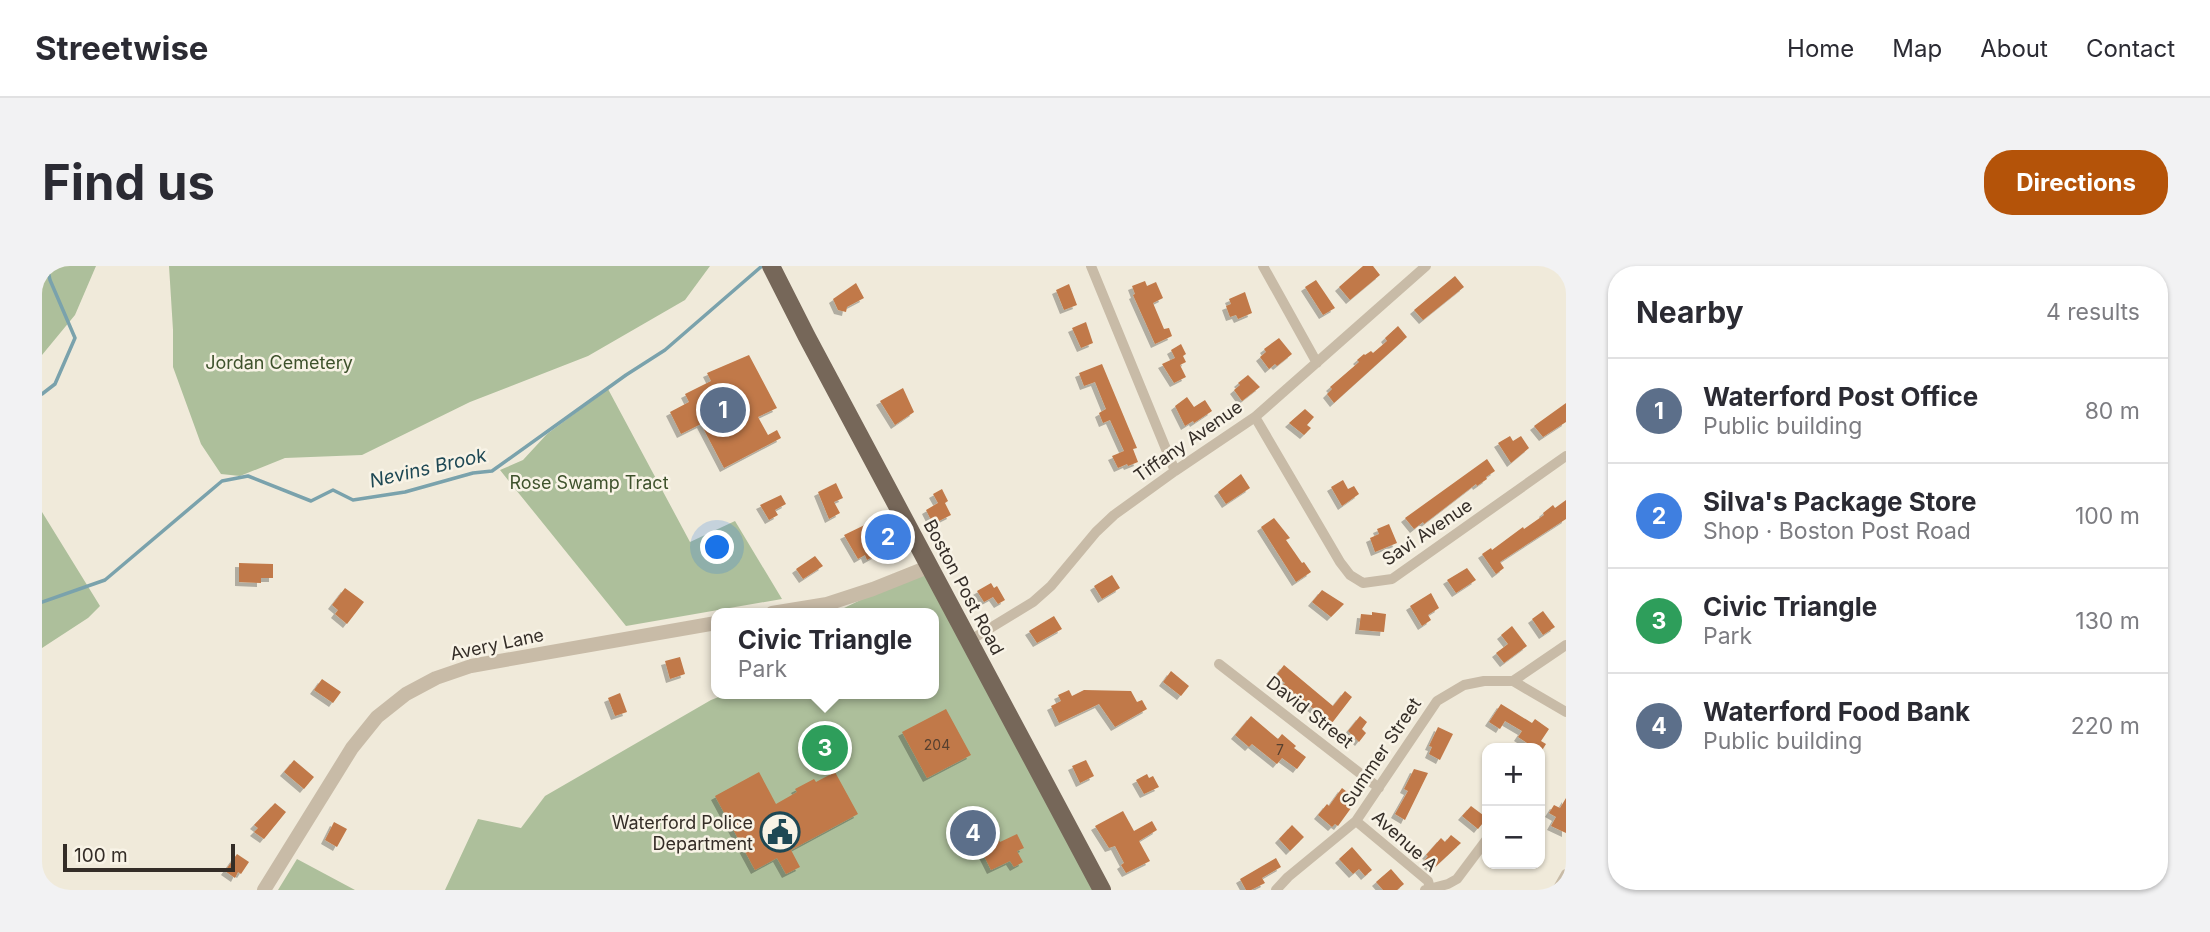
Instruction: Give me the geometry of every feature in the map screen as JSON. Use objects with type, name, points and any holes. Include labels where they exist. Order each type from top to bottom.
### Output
[{"type":"main road","name":"Boston Post Road","points":[[774,271],[1102,890]]},
{"type":"street","points":[[1091,266],[1175,471]]},
{"type":"street","points":[[1263,266],[1317,363]]},
{"type":"street","name":"Tiffany Avenue","points":[[969,641],[1033,602],[1051,586],[1096,532],[1114,515],[1255,417],[1426,266]]},
{"type":"street","name":"Savi Avenue","points":[[1255,417],[1340,562],[1350,575],[1363,583],[1392,579],[1566,456]]},
{"type":"street","points":[[803,608],[827,604],[929,567]]},
{"type":"street","name":"Avery Lane","points":[[264,890],[352,748],[377,717],[405,694],[436,678],[471,666],[711,624]]},
{"type":"street","points":[[1566,645],[1513,681],[1566,712]]},
{"type":"street","name":"David Street","points":[[1219,664],[1379,788]]},
{"type":"street","name":"Summer Street","points":[[1276,890],[1356,821],[1437,701],[1464,685],[1483,681],[1513,681]]},
{"type":"street","name":"Avenue A","points":[[1356,821],[1429,881],[1427,889]]},
{"type":"street","points":[[1427,889],[1457,879],[1482,846]]},
{"type":"street","points":[[1557,890],[1566,874]]},
{"type":"green space","points":[[42,266],[96,266],[75,315],[42,355]]},
{"type":"green space","name":"Jordan Cemetery","points":[[169,266],[710,266],[685,300],[588,356],[470,402],[362,455],[285,458],[240,476],[221,474],[201,444],[173,367]]},
{"type":"green space","name":"Rose Swamp Tract","points":[[608,389],[690,542],[735,521],[782,599],[730,608],[711,608],[711,611],[626,626],[500,470],[523,460],[547,434]]},
{"type":"green space","points":[[42,512],[100,606],[88,618],[42,648]]},
{"type":"green space","points":[[928,567],[1095,890],[445,890],[478,819],[521,828],[545,796],[714,699],[939,699],[939,608],[844,608]]},
{"type":"green space","points":[[297,859],[355,890],[278,890]]},
{"type":"building","points":[[1363,266],[1373,266],[1380,275],[1350,300],[1339,287]]},
{"type":"building","points":[[1455,276],[1464,287],[1423,320],[1414,310]]},
{"type":"building","points":[[1316,280],[1335,308],[1323,315],[1305,287]]},
{"type":"building","points":[[1145,281],[1147,286],[1156,282],[1163,298],[1153,303],[1164,329],[1169,328],[1172,336],[1155,344],[1133,295],[1132,286]]},
{"type":"building","points":[[856,283],[864,298],[847,307],[846,312],[838,310],[833,299]]},
{"type":"building","points":[[1069,284],[1077,305],[1064,310],[1056,290]]},
{"type":"building","points":[[1245,292],[1252,313],[1238,319],[1236,315],[1230,317],[1226,306],[1231,304],[1229,299]]},
{"type":"building","points":[[1086,322],[1093,343],[1081,348],[1072,328]]},
{"type":"building","points":[[1398,326],[1407,337],[1334,403],[1327,394],[1332,389],[1330,387],[1359,362],[1357,360],[1364,354],[1371,351],[1373,353],[1387,341],[1385,338]]},
{"type":"building","points":[[1279,338],[1292,354],[1269,369],[1260,357],[1266,352],[1264,349]]},
{"type":"building","points":[[1181,344],[1186,354],[1183,356],[1186,362],[1180,365],[1186,377],[1174,383],[1162,364],[1175,358],[1171,350]]},
{"type":"building","points":[[749,355],[777,408],[758,417],[768,435],[777,430],[781,438],[724,468],[701,424],[681,434],[670,412],[689,402],[685,394],[711,381],[707,373]]},
{"type":"building","points":[[1102,364],[1137,448],[1133,449],[1138,462],[1128,466],[1127,464],[1118,468],[1112,456],[1124,451],[1110,420],[1103,423],[1099,413],[1106,409],[1095,382],[1084,386],[1079,373]]},
{"type":"building","points":[[1248,375],[1260,387],[1242,401],[1234,390]]},
{"type":"building","points":[[903,388],[914,412],[895,425],[880,401]]},
{"type":"building","points":[[1187,397],[1194,407],[1205,400],[1212,411],[1185,426],[1175,406]]},
{"type":"building","points":[[1566,403],[1566,422],[1543,437],[1534,426]]},
{"type":"building","points":[[1305,409],[1314,417],[1307,425],[1311,428],[1304,435],[1289,423]]},
{"type":"building","points":[[1510,436],[1513,441],[1521,436],[1529,448],[1511,463],[1498,443]]},
{"type":"building","points":[[1487,459],[1495,471],[1486,477],[1487,479],[1414,529],[1405,518]]},
{"type":"building","points":[[1241,474],[1250,488],[1226,504],[1218,492]]},
{"type":"building","points":[[1343,480],[1348,489],[1354,486],[1359,494],[1342,506],[1331,487]]},
{"type":"building","points":[[836,483],[843,498],[834,502],[840,513],[829,519],[818,492]]},
{"type":"building","points":[[942,489],[951,515],[933,524],[926,510],[938,503],[933,494]]},
{"type":"building","points":[[781,495],[786,504],[775,510],[778,515],[769,520],[760,505]]},
{"type":"building","points":[[1566,500],[1566,519],[1500,562],[1504,568],[1496,574],[1482,554],[1491,548],[1492,550],[1523,527],[1524,529],[1553,505],[1555,508]]},
{"type":"building","points":[[1274,518],[1290,538],[1286,540],[1311,572],[1296,582],[1261,527]]},
{"type":"building","points":[[875,520],[890,547],[867,560],[865,555],[858,559],[844,535]]},
{"type":"building","points":[[1389,524],[1397,543],[1375,552],[1370,538],[1379,534],[1377,529]]},
{"type":"building","points":[[815,556],[823,566],[803,579],[796,569]]},
{"type":"building","points":[[239,563],[273,564],[273,578],[261,578],[261,583],[239,582]]},
{"type":"building","points":[[1467,568],[1476,580],[1456,593],[1447,580]]},
{"type":"building","points":[[1112,575],[1120,588],[1102,599],[1094,586]]},
{"type":"building","points":[[991,583],[994,588],[997,586],[1005,600],[998,604],[993,597],[984,602],[977,591]]},
{"type":"building","points":[[345,588],[364,602],[347,624],[335,614],[338,610],[332,605]]},
{"type":"building","points":[[1322,590],[1344,604],[1331,617],[1312,602]]},
{"type":"building","points":[[1431,593],[1439,608],[1428,615],[1431,620],[1422,626],[1410,606]]},
{"type":"building","points":[[1543,611],[1555,627],[1543,635],[1532,619]]},
{"type":"building","points":[[1372,612],[1386,614],[1384,632],[1359,630],[1361,614],[1372,615]]},
{"type":"building","points":[[1054,616],[1062,629],[1037,643],[1029,631]]},
{"type":"building","points":[[1512,626],[1527,646],[1504,663],[1496,653],[1508,644],[1501,635]]},
{"type":"building","points":[[680,657],[685,674],[670,679],[665,661]]},
{"type":"building","points":[[1284,665],[1333,706],[1345,691],[1352,697],[1332,723],[1283,685],[1285,683],[1277,674]]},
{"type":"building","points":[[1171,671],[1189,686],[1181,696],[1163,682]]},
{"type":"building","points":[[322,679],[341,692],[333,703],[314,690]]},
{"type":"building","points":[[1069,690],[1072,696],[1084,690],[1131,691],[1137,702],[1142,700],[1147,709],[1115,727],[1099,704],[1059,723],[1051,706],[1061,701],[1058,695]]},
{"type":"building","points":[[620,693],[627,712],[615,716],[608,698]]},
{"type":"building","points":[[1501,704],[1532,723],[1535,719],[1549,729],[1541,741],[1544,743],[1527,743],[1518,737],[1522,731],[1505,721],[1500,729],[1489,722]]},
{"type":"building","points":[[946,709],[971,755],[927,778],[902,732]]},
{"type":"building","points":[[1251,716],[1278,739],[1282,734],[1306,757],[1297,769],[1282,758],[1277,764],[1252,744],[1249,747],[1235,735]]},
{"type":"building","points":[[1360,716],[1367,722],[1362,729],[1366,733],[1359,742],[1348,731]]},
{"type":"building","points":[[1438,727],[1453,734],[1440,760],[1429,754],[1432,747],[1429,746]]},
{"type":"building","points":[[294,760],[314,777],[304,789],[284,772]]},
{"type":"building","points":[[1086,760],[1094,776],[1080,783],[1072,766]]},
{"type":"building","points":[[1414,769],[1428,773],[1405,820],[1395,814],[1408,791],[1404,789]]},
{"type":"building","name":"Waterford Police Department","points":[[759,772],[776,804],[797,792],[795,789],[835,772],[858,814],[791,850],[800,867],[786,874],[777,858],[755,870],[715,796]]},
{"type":"building","points":[[1147,774],[1149,778],[1153,776],[1159,787],[1144,794],[1136,780]]},
{"type":"building","points":[[1342,788],[1355,798],[1352,802],[1354,804],[1338,826],[1335,824],[1332,827],[1318,815],[1327,804],[1329,806]]},
{"type":"building","points":[[1566,798],[1566,833],[1551,826],[1556,817],[1549,813],[1554,805],[1560,808]]},
{"type":"building","points":[[275,803],[286,812],[264,839],[254,832],[258,828],[254,825]]},
{"type":"building","points":[[1471,806],[1482,814],[1482,824],[1478,829],[1462,816]]},
{"type":"building","points":[[1123,811],[1134,831],[1152,821],[1157,830],[1139,841],[1150,861],[1126,873],[1115,846],[1109,848],[1095,826]]},
{"type":"building","points":[[983,813],[1000,842],[1017,834],[1024,848],[1017,851],[1023,862],[1014,867],[1010,861],[991,870],[962,821]]},
{"type":"building","points":[[334,822],[347,829],[337,847],[325,840]]},
{"type":"building","points":[[1292,825],[1304,837],[1290,851],[1279,839]]},
{"type":"building","points":[[1451,835],[1461,843],[1433,869],[1424,861],[1428,856],[1426,855],[1441,838],[1445,842]]},
{"type":"building","points":[[1352,847],[1372,870],[1365,876],[1359,869],[1353,874],[1339,859]]},
{"type":"building","points":[[237,854],[249,862],[235,878],[225,871]]},
{"type":"building","points":[[1276,858],[1281,867],[1262,878],[1265,883],[1246,890],[1240,879]]},
{"type":"building","points":[[1391,869],[1404,884],[1397,890],[1383,890],[1376,882]]},
{"type":"waterway","points":[[42,394],[55,384],[75,338],[50,280],[47,266]]},
{"type":"waterway","name":"Nevins Brook","points":[[42,602],[105,580],[222,481],[248,476],[311,501],[333,490],[353,500],[405,492],[473,473],[492,471],[665,350],[762,266]]},
{"type":"place","name":"Waterford Post Office","points":[[723,410]]},
{"type":"place","name":"Silva's Package Store","points":[[888,537]]},
{"type":"place","name":"Civic Triangle","points":[[825,748]]},
{"type":"place","name":"Waterford Police Department","points":[[780,832]]},
{"type":"place","name":"Waterford Food Bank","points":[[973,833]]}]
